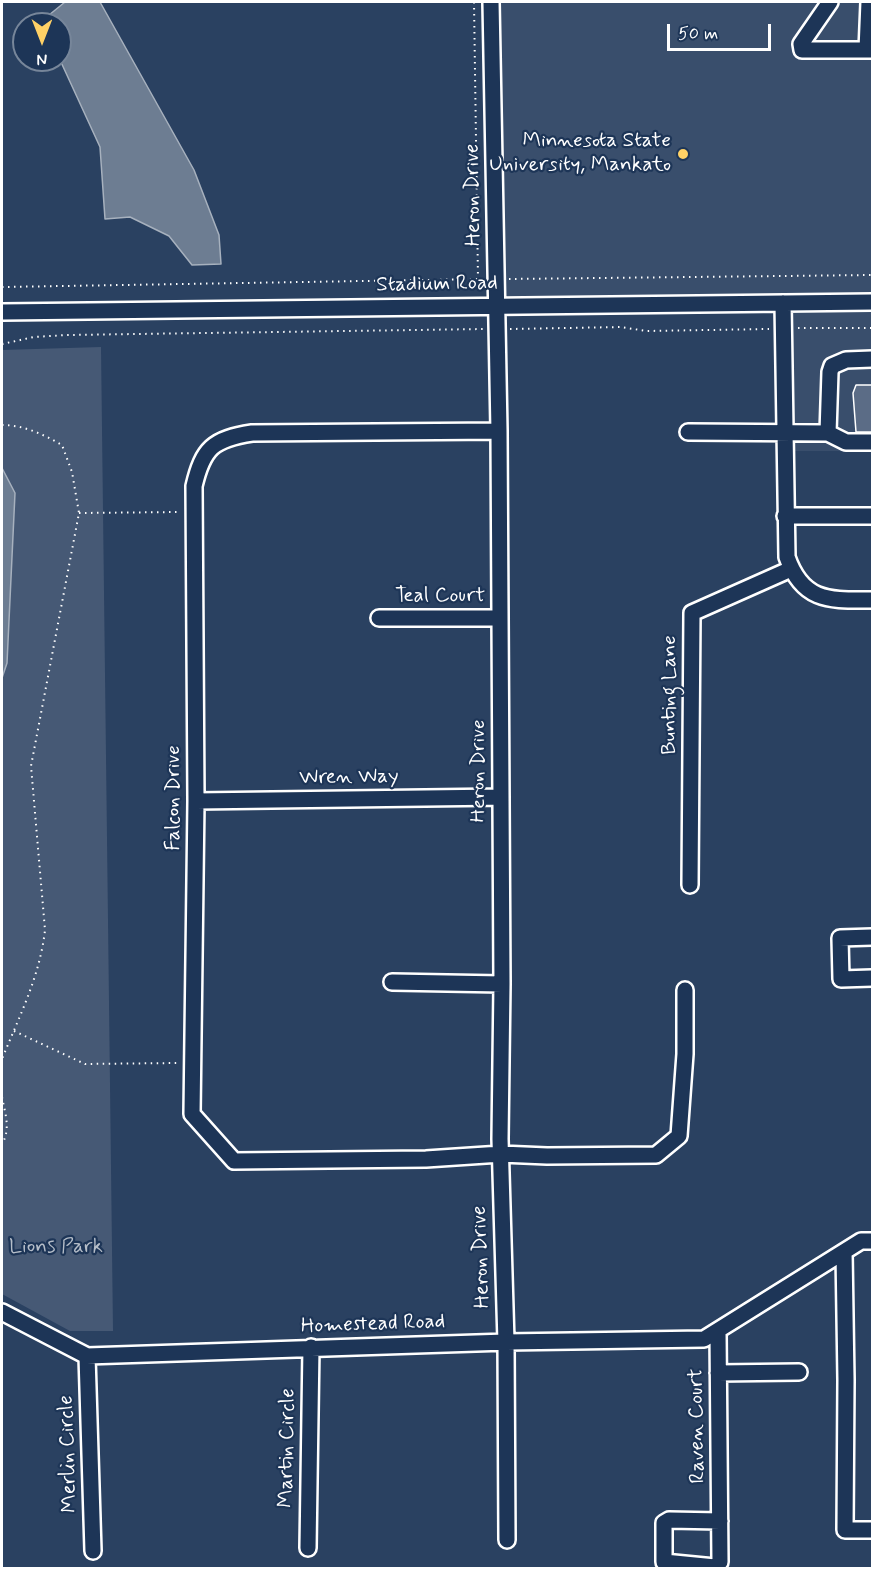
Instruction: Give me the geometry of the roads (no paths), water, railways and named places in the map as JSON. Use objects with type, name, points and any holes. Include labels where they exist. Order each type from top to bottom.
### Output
[{"type":"street","name":"Heron Drive","points":[[491,2],[499,431],[501,1154],[506,1342],[507,1540]]},
{"type":"street","points":[[830,2],[801,44],[802,51],[870,50],[869,2]]},
{"type":"street","name":"Stadium Road","points":[[2,312],[873,302]]},
{"type":"street","points":[[783,303],[785,545],[791,569],[798,581],[810,592],[823,598],[873,600]]},
{"type":"street","points":[[828,433],[832,366],[846,360],[873,360]]},
{"type":"street","name":"Falcon Drive","points":[[499,431],[252,433],[230,436],[209,448],[199,463],[194,486],[196,801],[192,1114],[234,1161],[426,1159],[501,1154],[656,1155],[679,1136],[685,1054],[685,990]]},
{"type":"street","points":[[688,432],[828,433],[846,442],[873,442]]},
{"type":"street","points":[[785,516],[873,516]]},
{"type":"street","name":"Bunting Lane","points":[[690,885],[692,613],[791,569]]},
{"type":"street","name":"Teal Court","points":[[379,618],[500,618]]},
{"type":"street","name":"Wren Way","points":[[196,801],[501,797]]},
{"type":"street","points":[[873,938],[840,938],[841,978],[873,978]]},
{"type":"street","points":[[392,981],[502,984]]},
{"type":"street","name":"Homestead Road","points":[[2,1312],[87,1356],[311,1347],[704,1339],[861,1241],[873,1241]]},
{"type":"street","points":[[844,1252],[845,1530],[873,1530]]},
{"type":"street","name":"Raven Court","points":[[718,1332],[718,1373],[720,1521],[720,1562],[716,1567],[664,1562],[664,1523],[669,1520],[720,1521]]},
{"type":"street","name":"Martin Circle","points":[[308,1548],[311,1347]]},
{"type":"street","name":"Merlin Circle","points":[[87,1356],[93,1551]]},
{"type":"street","points":[[718,1373],[800,1372]]},
{"type":"place","name":"Minnesota State University, Mankato","points":[[683,154]]},
{"type":"park label","name":"Lions Park","points":[[56,1248]]}]
